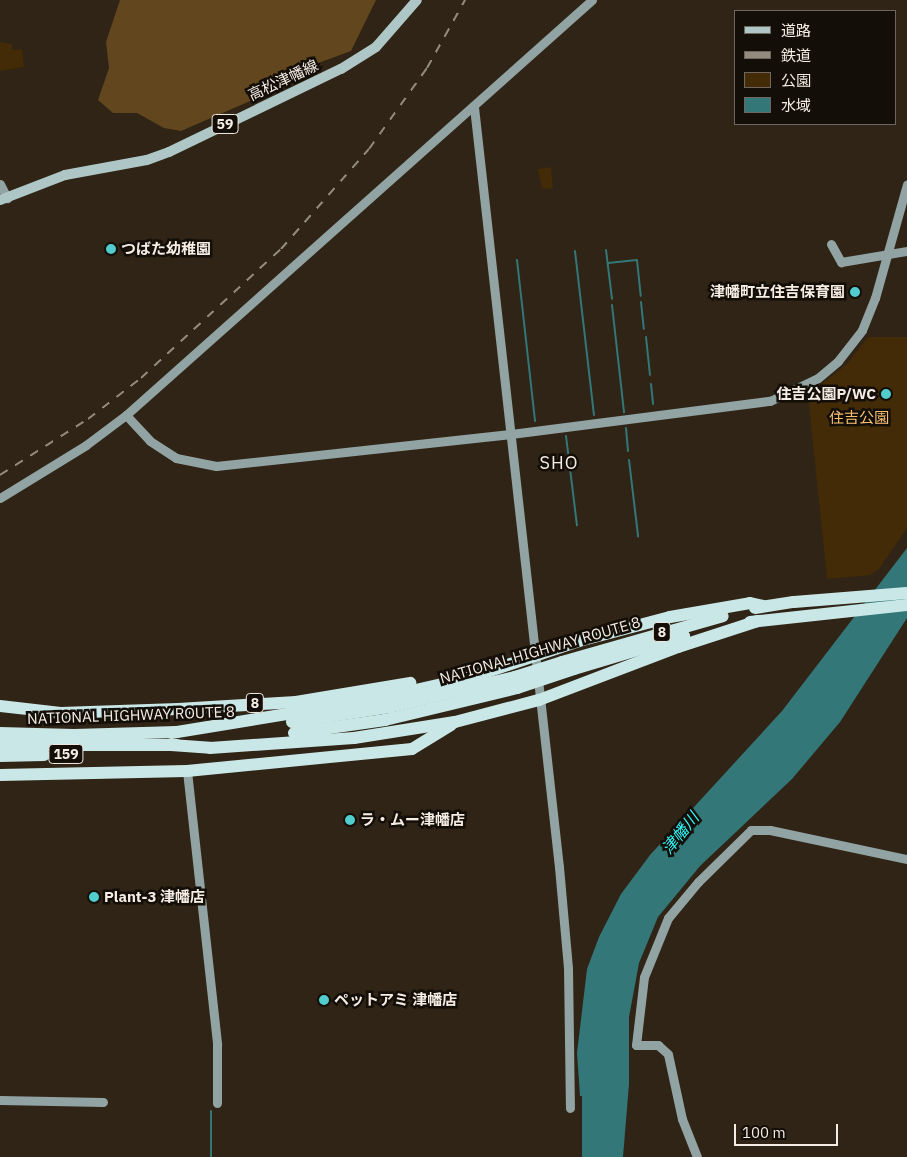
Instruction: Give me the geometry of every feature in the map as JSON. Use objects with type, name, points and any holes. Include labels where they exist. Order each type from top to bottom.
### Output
[{"type":"highway","name":"8","points":[[861,597],[870,591],[907,585]]},
{"type":"highway","name":"NATIONAL HIGHWAY ROUTE 8","points":[[516,682],[562,662],[763,606],[811,600],[907,593]]},
{"type":"highway","name":"8","points":[[171,739],[367,701],[469,678],[535,656],[670,617],[750,603],[763,606]]},
{"type":"highway","name":"NATIONAL HIGHWAY ROUTE 8","points":[[0,745],[131,747],[171,739],[321,719],[574,670],[696,633],[758,621],[907,605]]},
{"type":"highway","name":"8","points":[[854,611],[864,614],[907,613]]},
{"type":"highway","name":"8","points":[[171,739],[210,748],[354,738],[455,722],[539,700],[678,647],[758,621]]},
{"type":"highway","name":"8","points":[[0,706],[61,712],[106,713],[296,702],[506,665]]},
{"type":"highway","name":"8","points":[[0,775],[187,771],[412,749],[455,722]]},
{"type":"highway","name":"159","points":[[0,724],[130,734]]},
{"type":"highway","name":"NATIONAL HIGHWAY ROUTE 8","points":[[0,733],[130,734],[171,739]]},
{"type":"highway","name":"159","points":[[0,756],[120,752],[131,747]]},
{"type":"main road","name":"高松津幡線","points":[[3,199],[65,175],[146,160],[169,152],[341,69],[376,47],[417,0]]},
{"type":"street","points":[[0,498],[86,445],[126,415],[592,0]]},
{"type":"street","points":[[474,107],[568,968],[570,1108]]},
{"type":"street","points":[[0,184],[3,199]]},
{"type":"street","points":[[126,415],[150,441],[168,454],[185,462],[210,465],[511,434],[744,406],[796,391],[838,361],[862,330],[888,252],[907,184]]},
{"type":"street","points":[[831,244],[841,262],[888,252],[907,251]]},
{"type":"street","points":[[187,771],[217,1044],[217,1103]]},
{"type":"street","points":[[697,1157],[682,1119],[668,1054],[658,1045],[636,1045],[644,977],[668,918],[698,882],[751,830],[770,830],[907,859]]},
{"type":"street","points":[[0,1100],[103,1102]]},
{"type":"green space","points":[[0,42],[12,44],[12,50],[22,49],[24,67],[0,71]]},
{"type":"green space","points":[[551,167],[553,188],[542,189],[538,169]]},
{"type":"green space","name":"住吉公園","points":[[868,337],[907,337],[907,528],[879,569],[870,575],[827,579],[808,395],[847,364]]},
{"type":"shaded area","points":[[120,0],[376,0],[351,51],[291,73],[287,85],[181,131],[164,128],[137,113],[113,113],[98,100],[109,68],[106,42]]},
{"type":"water","name":"津幡川","points":[[907,548],[907,618],[840,722],[792,779],[700,866],[658,917],[639,963],[629,1017],[629,1084],[623,1157],[582,1157],[582,1096],[580,1096],[577,1053],[587,969],[599,937],[621,894],[650,855],[782,711]]},
{"type":"waterway","points":[[606,250],[612,299]]},
{"type":"waterway","points":[[575,251],[594,415]]},
{"type":"waterway","points":[[517,260],[535,421]]},
{"type":"waterway","points":[[608,263],[637,260],[641,296]]},
{"type":"waterway","points":[[641,302],[644,329]]},
{"type":"waterway","points":[[612,305],[624,412]]},
{"type":"waterway","points":[[646,337],[650,375]]},
{"type":"waterway","points":[[651,384],[653,404]]},
{"type":"waterway","points":[[626,428],[628,451]]},
{"type":"waterway","points":[[566,436],[577,525]]},
{"type":"waterway","points":[[629,460],[638,536]]},
{"type":"waterway","points":[[211,1111],[211,1157]]},
{"type":"railway","points":[[0,475],[88,419],[141,378],[281,249],[369,149],[427,68],[465,0]]},
{"type":"place","name":"つばた幼稚園","points":[[111,249]]},
{"type":"place","name":"津幡町立住吉保育園","points":[[855,292]]},
{"type":"place","name":"住吉公園P/WC","points":[[886,394]]},
{"type":"place","name":"ラ・ムー津幡店","points":[[350,820]]},
{"type":"place","name":"Plant-3 津幡店","points":[[94,897]]},
{"type":"place","name":"ペットアミ 津幡店","points":[[324,1000]]},
{"type":"district","name":"SHO","points":[[559,463]]}]
